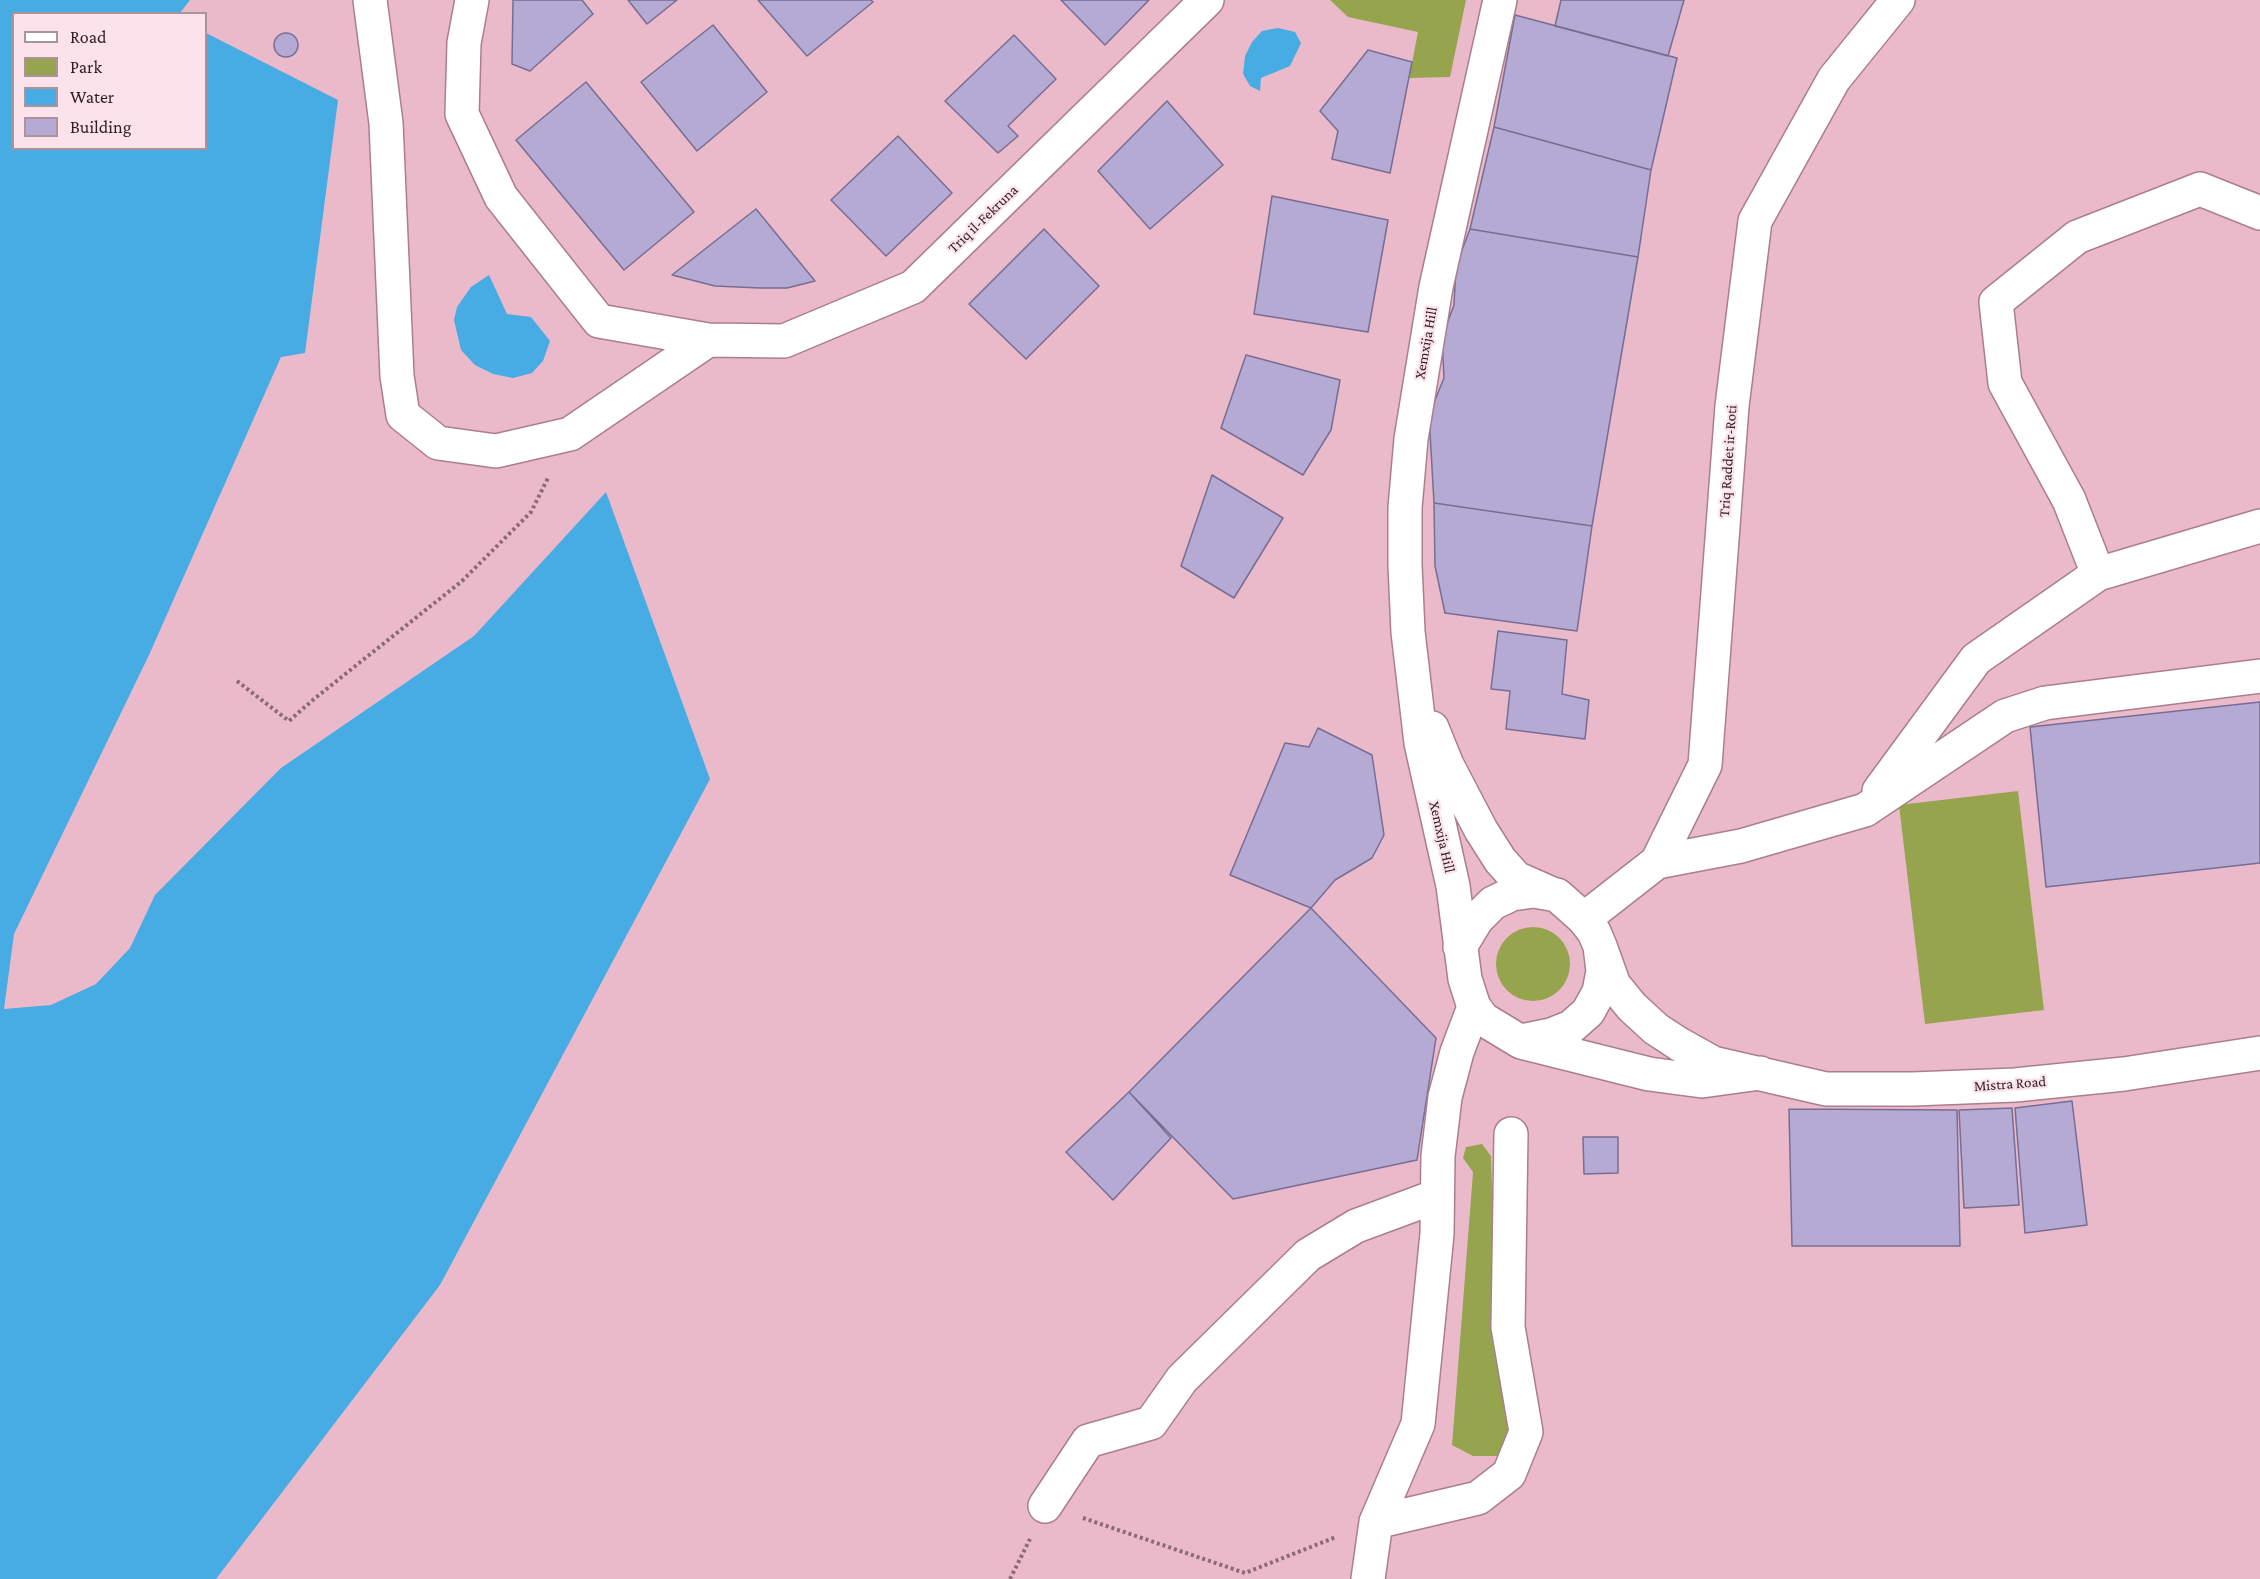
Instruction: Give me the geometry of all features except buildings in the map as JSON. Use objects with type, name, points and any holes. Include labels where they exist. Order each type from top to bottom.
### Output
[{"type":"street","points":[[370,0],[386,123],[397,376],[403,415],[438,443],[496,451],[570,434],[708,340]]},
{"type":"street","name":"Triq il-Fekruna","points":[[472,0],[464,43],[462,114],[501,196],[599,321],[708,340],[784,341],[913,287],[1208,0]]},
{"type":"street","name":"Xemxija Hill","points":[[1460,947],[1454,886],[1421,743],[1408,632],[1405,508],[1411,439],[1436,287],[1500,0]]},
{"type":"street","name":"Triq Raddet ir-Roti","points":[[1592,933],[1658,862],[1705,765],[1732,406],[1755,220],[1834,79],[1898,0]]},
{"type":"street","points":[[2098,574],[2069,500],[2005,383],[1996,302],[2077,237],[2200,189],[2260,213]]},
{"type":"street","points":[[1865,810],[1976,660],[2098,574],[2260,526]]},
{"type":"street","points":[[1658,862],[1741,846],[1865,810],[2005,716],[2045,703],[2260,676]]},
{"type":"street","name":"Xemxija Hill","points":[[1416,691],[1448,765],[1481,830],[1500,860],[1516,878],[1557,895]]},
{"type":"street","points":[[1534,891],[1557,895],[1592,933],[1603,970],[1599,992],[1588,1011],[1571,1027],[1551,1035],[1520,1041],[1484,1019],[1474,1007],[1465,980],[1460,947],[1477,919],[1493,903],[1512,894],[1534,891]]},
{"type":"street","name":"Mistra Road","points":[[1592,933],[1614,985],[1632,1007],[1656,1029],[1713,1063],[1826,1089],[1913,1089],[2015,1085],[2124,1074],[2260,1053]]},
{"type":"street","points":[[1368,1579],[1376,1522],[1418,1424],[1437,1234],[1438,1156],[1445,1097],[1456,1052],[1474,1007]]},
{"type":"street","name":"Mistra Road","points":[[1520,1041],[1638,1072],[1691,1080],[1702,1081],[1760,1073]]},
{"type":"street","points":[[1376,1522],[1478,1498],[1509,1474],[1526,1432],[1508,1327],[1511,1134]]},
{"type":"street","points":[[1046,1506],[1088,1441],[1151,1423],[1182,1379],[1308,1255],[1356,1226],[1437,1196]]},
{"type":"path","points":[[237,681],[289,721],[462,581],[531,512],[570,434]]},
{"type":"path","points":[[1104,1525],[1245,1573],[1376,1522]]},
{"type":"green space","points":[[1330,0],[1466,0],[1450,77],[1409,78],[1418,32],[1348,17]]},
{"type":"green space","points":[[2018,791],[2044,1010],[1925,1024],[1899,805]]},
{"type":"green space","points":[[1533,927],[1554,933],[1564,943],[1570,964],[1564,985],[1554,995],[1533,1001],[1512,995],[1502,985],[1496,964],[1502,943],[1512,933]]},
{"type":"green space","points":[[1482,1144],[1491,1156],[1496,1325],[1519,1426],[1504,1456],[1473,1456],[1452,1445],[1473,1172],[1463,1158],[1466,1147]]},
{"type":"water","points":[[0,0],[190,0],[181,12],[12,12],[12,150],[207,150],[207,34],[338,100],[305,353],[281,357],[149,655],[14,934],[4,1009],[51,1005],[96,984],[130,948],[155,895],[281,768],[474,636],[606,492],[710,779],[440,1285],[216,1579],[0,1579]]},
{"type":"water","points":[[1278,28],[1295,32],[1301,43],[1290,66],[1261,78],[1260,91],[1250,86],[1243,74],[1245,56],[1252,42],[1262,31]]},
{"type":"water","points":[[489,275],[507,314],[531,317],[550,341],[543,361],[532,373],[513,378],[493,374],[475,365],[461,350],[454,320],[457,307],[471,287]]}]
